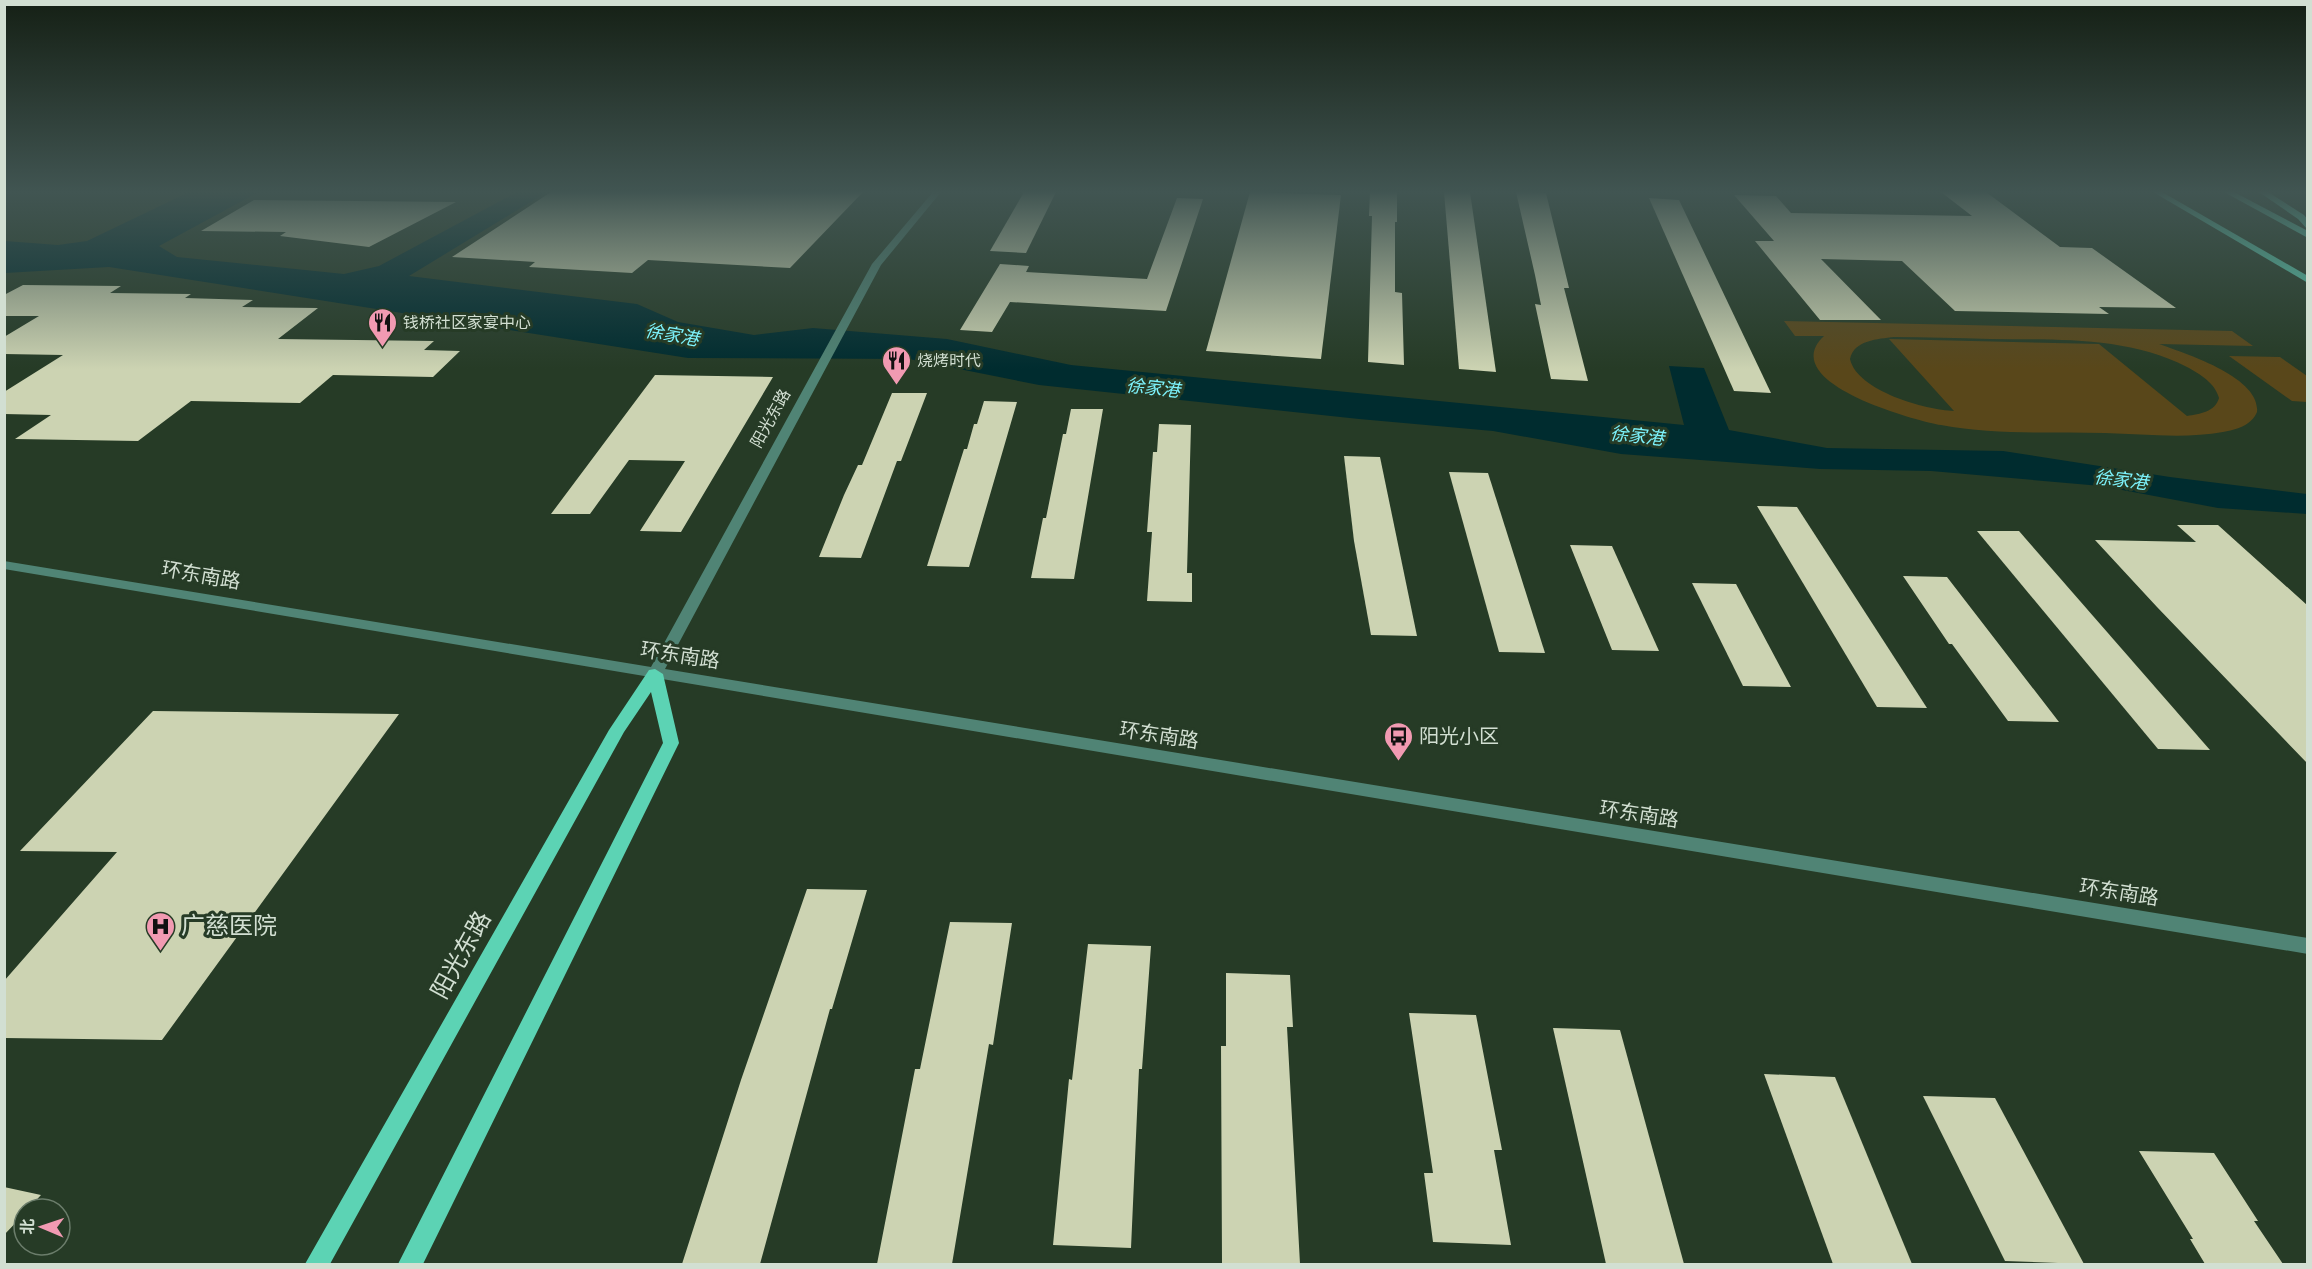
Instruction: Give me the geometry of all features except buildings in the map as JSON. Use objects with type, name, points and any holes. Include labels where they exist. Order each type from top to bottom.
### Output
[{"type":"main road","points":[[2258,251],[2307,280]]},
{"type":"main road","points":[[410,1264],[670,742],[655,674]]},
{"type":"main road","name":"阳光东路","points":[[317,1264],[617,730],[655,674]]},
{"type":"street","name":"阳光东路","points":[[655,674],[851,311],[877,264],[888,251]]},
{"type":"street","name":"环东南路","points":[[4,565],[2307,946]]},
{"type":"shaded area","points":[[1784,321],[2232,331],[2253,346],[2159,344],[2202,360],[2234,377],[2247,388],[2255,399],[2257,412],[2247,424],[2238,428],[2194,435],[2002,432],[1941,425],[1879,407],[1832,383],[1818,369],[1814,353],[1824,336],[1795,336]],"holes":[[[1894,337],[2065,340],[2115,345],[2164,357],[2187,367],[2211,383],[2219,398],[2211,409],[2187,416],[2099,344],[1889,339],[1954,411],[1942,410],[1894,397],[1865,380],[1855,370],[1850,359],[1856,348],[1867,342]]]},
{"type":"shaded area","points":[[2229,356],[2280,357],[2307,376],[2307,402],[2292,401]]},
{"type":"water","name":"徐家港","points":[[5,251],[168,251],[177,257],[344,274],[379,266],[407,251],[450,251],[409,276],[637,304],[678,322],[754,335],[813,328],[947,339],[1071,365],[1684,425],[1669,366],[1704,368],[1729,430],[1827,448],[2003,451],[2170,477],[2307,494],[2307,514],[2218,508],[2101,486],[1931,471],[1820,469],[1621,454],[1493,431],[1039,385],[909,359],[688,358],[109,267],[5,273]]},
{"type":"place","name":"钱桥社区家宴中心","points":[[382,348]]},
{"type":"place","name":"烧烤时代","points":[[896,386]]},
{"type":"place","name":"阳光小区","points":[[1398,762]]},
{"type":"place","name":"广慈医院","points":[[160,952]]}]
